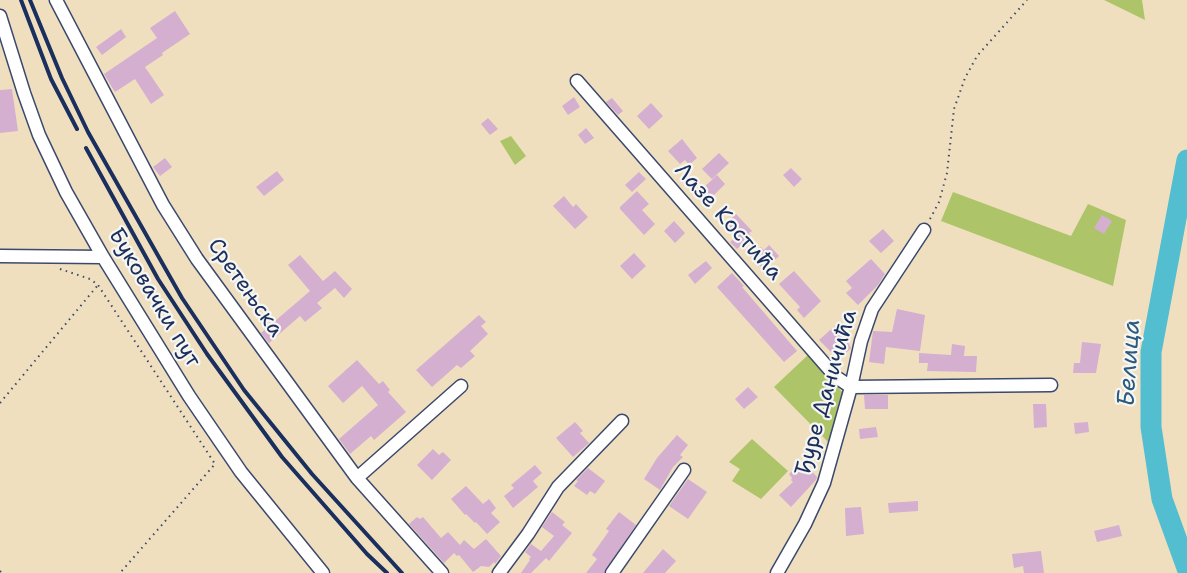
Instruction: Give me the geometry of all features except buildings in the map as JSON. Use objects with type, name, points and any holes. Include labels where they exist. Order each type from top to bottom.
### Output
[{"type":"street","name":"Сретењска","points":[[56,0],[163,205],[191,250],[357,478],[442,573]]},
{"type":"street","name":"Буковачки пут","points":[[0,16],[39,135],[66,192],[103,257],[189,396],[242,472],[323,573]]},
{"type":"street","name":"Лазе Костића","points":[[577,81],[836,377],[851,387]]},
{"type":"street","name":"Ђуре Даничића","points":[[777,573],[805,524],[824,483],[861,342],[872,309],[924,230]]},
{"type":"street","points":[[0,256],[103,257]]},
{"type":"street","points":[[851,387],[1051,385]]},
{"type":"street","points":[[357,478],[461,386]]},
{"type":"street","points":[[499,573],[528,534],[558,487],[622,421]]},
{"type":"street","points":[[612,573],[684,470]]},
{"type":"path","points":[[924,230],[939,202],[947,174],[954,109],[965,78],[977,56],[1027,0]]},
{"type":"path","points":[[52,268],[69,271],[90,279],[98,285],[215,464],[120,573]]},
{"type":"path","points":[[0,403],[98,285]]},
{"type":"green space","points":[[1104,0],[1142,0],[1145,20]]},
{"type":"green space","points":[[511,136],[526,156],[515,165],[500,141]]},
{"type":"green space","points":[[953,192],[1071,236],[1088,204],[1126,220],[1113,286],[941,221]]},
{"type":"green space","points":[[809,354],[843,393],[830,444],[774,387]]},
{"type":"green space","points":[[752,439],[788,471],[761,499],[732,481],[740,469],[729,462]]},
{"type":"waterway","name":"Белица","points":[[1187,160],[1151,352],[1151,427],[1162,499],[1187,568]]},
{"type":"railway","points":[[21,0],[51,79],[77,129]]},
{"type":"railway","points":[[30,0],[62,78],[88,132],[182,298],[244,390],[312,474],[402,573]]},
{"type":"railway","points":[[86,148],[158,279],[207,354],[282,457],[367,554],[387,573]]}]
